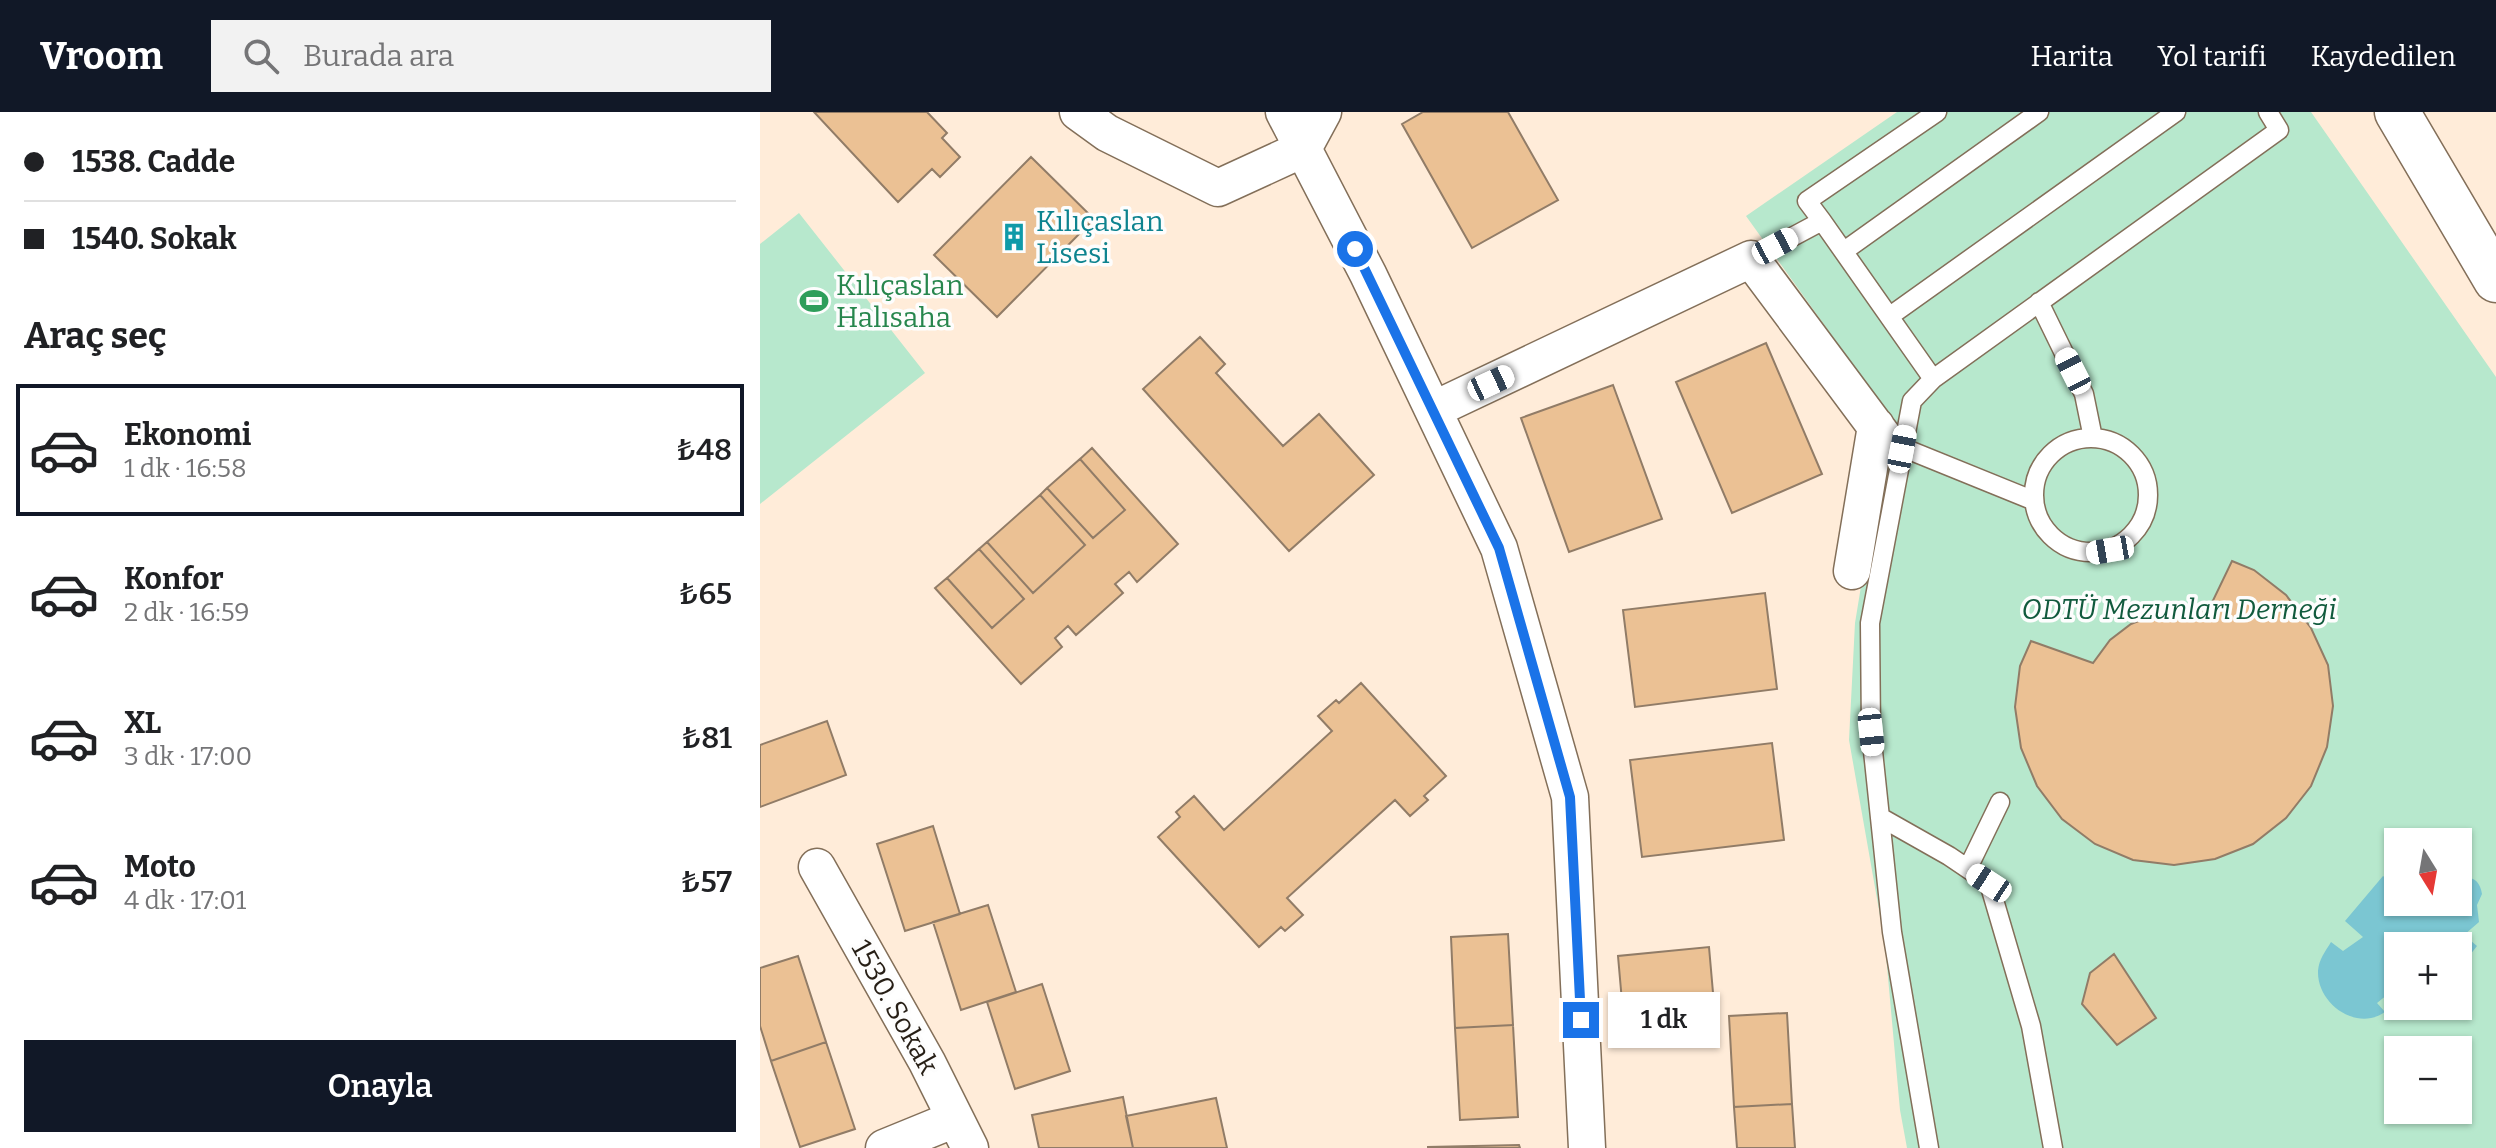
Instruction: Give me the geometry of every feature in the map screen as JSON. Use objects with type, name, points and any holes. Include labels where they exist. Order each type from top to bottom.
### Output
[{"type":"main road","points":[[2397,112],[2496,280]]},
{"type":"street","points":[[1078,112],[1107,133],[1218,188],[1303,149],[1323,112]]},
{"type":"street","points":[[1284,112],[1368,274],[1499,548],[1570,797],[1587,1148]]},
{"type":"street","points":[[1433,410],[1751,259],[1888,438],[1852,571]]},
{"type":"street","name":"1530. Sokak","points":[[817,867],[927,1062],[962,1134]]},
{"type":"street","points":[[884,1148],[962,1134]]},
{"type":"lane","points":[[1933,379],[1807,201],[1937,112]]},
{"type":"lane","points":[[1844,251],[2039,112]]},
{"type":"lane","points":[[1890,316],[2176,112]]},
{"type":"lane","points":[[1929,1148],[1892,932],[1871,732],[1870,623],[1888,438],[1912,401],[1933,379],[2279,130],[2268,112]]},
{"type":"lane","points":[[1751,259],[1822,221]]},
{"type":"lane","points":[[2039,302],[2084,394],[2093,438]]},
{"type":"lane","points":[[1888,438],[2032,500]]},
{"type":"lane","points":[[2093,438],[2116,443],[2134,457],[2145,476],[2149,498],[2143,520],[2129,538],[2110,550],[2088,553],[2066,548],[2048,534],[2036,515],[2032,500],[2038,471],[2051,452],[2071,441],[2093,438]]},
{"type":"lane","points":[[1968,868],[2000,802]]},
{"type":"lane","points":[[1880,817],[1989,883],[2031,1026],[2053,1148]]},
{"type":"green space","name":"ODTÜ Mezunları Derneği","points":[[1897,112],[2311,112],[2496,377],[2496,1148],[1907,1148],[1900,1110],[1885,944],[1849,740],[1855,623],[1889,415],[1746,216]]},
{"type":"green space","name":"Kılıçaslan Halısaha","points":[[799,213],[925,373],[760,504],[760,244]]},
{"type":"water","points":[[2383,876],[2384,916],[2472,916],[2472,879],[2479,885],[2482,894],[2477,905],[2479,922],[2467,932],[2384,932],[2384,997],[2377,1003],[2384,1012],[2374,1017],[2351,1017],[2341,1011],[2331,1004],[2319,983],[2319,967],[2331,942],[2343,951],[2363,937],[2345,921]]},
{"type":"building","points":[[814,112],[927,112],[947,133],[942,138],[960,157],[940,177],[932,169],[898,202]]},
{"type":"building","points":[[1423,112],[1508,112],[1558,200],[1472,248],[1402,124]]},
{"type":"building","name":"Kılıçaslan Lisesi","points":[[1031,157],[1094,219],[997,317],[934,255]]},
{"type":"building","points":[[1200,337],[1225,364],[1216,373],[1283,446],[1319,414],[1374,475],[1289,551],[1143,389]]},
{"type":"building","points":[[1766,343],[1822,474],[1732,513],[1676,382]]},
{"type":"building","points":[[1613,385],[1662,519],[1569,552],[1521,418]]},
{"type":"building","points":[[1092,448],[1178,544],[1137,582],[1129,572],[1115,584],[1123,593],[1076,635],[1068,626],[1055,638],[1062,647],[1021,684],[935,588],[947,578],[992,628],[1024,599],[979,549],[987,542],[1033,593],[1085,545],[1040,495],[1047,488],[1093,538],[1125,510],[1080,459]]},
{"type":"building","points":[[1080,459],[1125,510],[1093,538],[1047,488]]},
{"type":"building","points":[[1040,495],[1085,545],[1033,593],[987,542]]},
{"type":"building","points":[[979,549],[1024,599],[992,628],[947,578]]},
{"type":"building","points":[[2232,561],[2254,570],[2286,595],[2311,628],[2328,665],[2333,706],[2327,747],[2311,786],[2286,818],[2253,844],[2215,859],[2174,865],[2133,860],[2095,844],[2062,819],[2037,786],[2021,748],[2015,707],[2020,666],[2031,641],[2093,663],[2110,640],[2131,624],[2156,614],[2183,610],[2207,613]]},
{"type":"building","points":[[1765,593],[1777,689],[1635,707],[1623,610]]},
{"type":"building","points":[[1361,683],[1446,776],[1424,796],[1428,800],[1410,816],[1395,800],[1287,898],[1303,915],[1285,931],[1281,927],[1259,947],[1158,837],[1180,817],[1176,812],[1194,796],[1224,830],[1332,731],[1318,716],[1336,700],[1339,703]]},
{"type":"building","points":[[827,721],[846,775],[760,807],[760,745]]},
{"type":"building","points":[[1772,743],[1784,840],[1642,857],[1630,760]]},
{"type":"building","points":[[933,826],[960,914],[905,931],[877,844]]},
{"type":"building","points":[[988,905],[1016,992],[961,1010],[933,922]]},
{"type":"building","points":[[1508,934],[1513,1025],[1455,1028],[1451,937]]},
{"type":"building","points":[[1709,947],[1714,1004],[1623,1013],[1618,956]]},
{"type":"building","points":[[2114,954],[2156,1018],[2117,1045],[2082,1004],[2090,973]]},
{"type":"building","points":[[798,956],[826,1042],[771,1061],[760,1026],[760,968]]},
{"type":"building","points":[[1042,984],[1070,1071],[1015,1089],[987,1002]]},
{"type":"building","points":[[1787,1013],[1792,1104],[1734,1107],[1729,1016]]},
{"type":"building","points":[[1513,1025],[1518,1117],[1460,1120],[1455,1028]]},
{"type":"building","points":[[826,1042],[855,1129],[800,1147],[771,1061]]},
{"type":"building","points":[[1123,1097],[1133,1148],[1039,1148],[1032,1115]]},
{"type":"building","points":[[1216,1098],[1227,1148],[1133,1148],[1126,1116]]},
{"type":"building","points":[[1792,1104],[1795,1148],[1737,1148],[1734,1107]]},
{"type":"building","points":[[1519,1145],[1520,1148],[1428,1148],[1428,1147]]},
{"type":"place","name":"Kılıçaslan Lisesi","points":[[1014,237]]},
{"type":"place","name":"Kılıçaslan Halısaha","points":[[814,301]]},
{"type":"route","points":[[1355,249],[1499,548],[1570,797],[1581,1020]]}]
